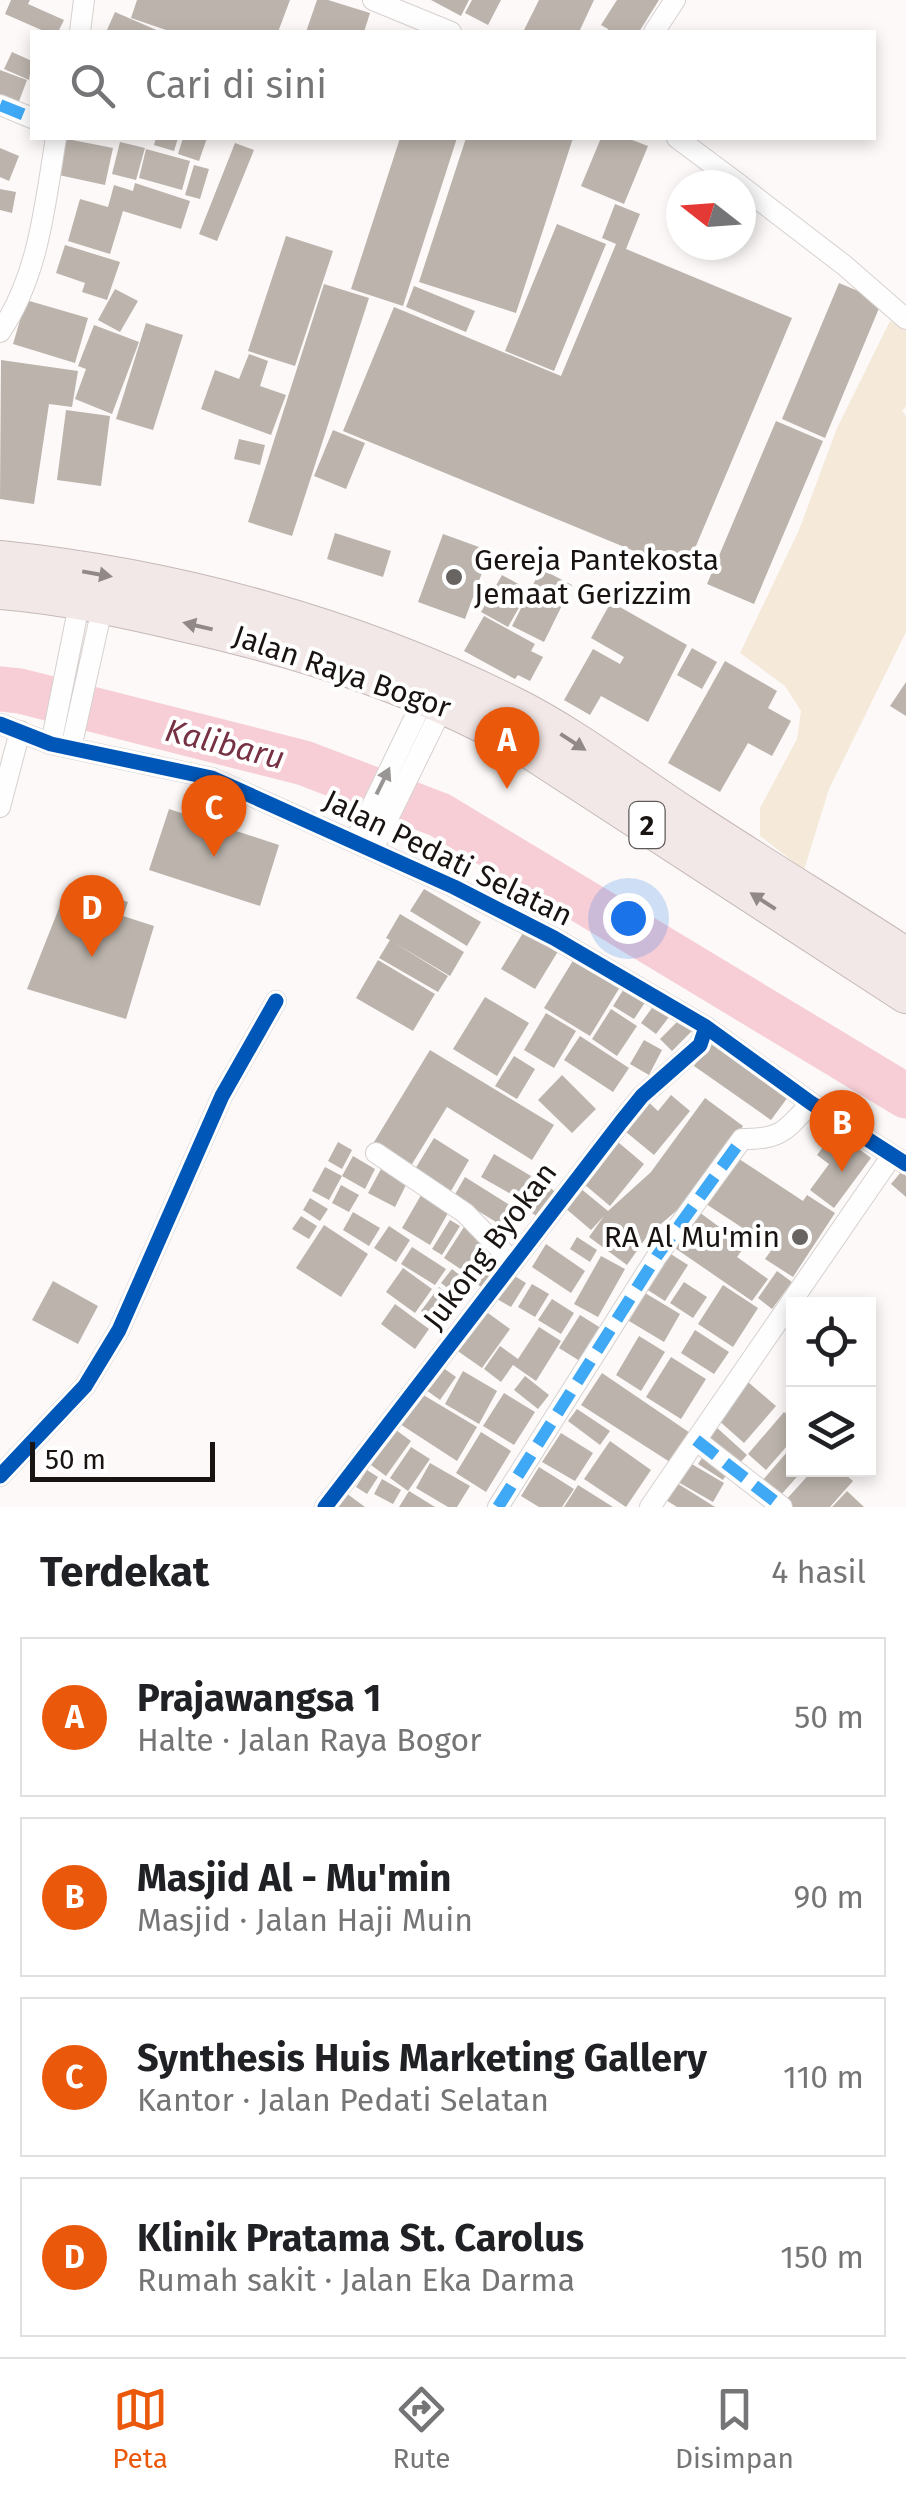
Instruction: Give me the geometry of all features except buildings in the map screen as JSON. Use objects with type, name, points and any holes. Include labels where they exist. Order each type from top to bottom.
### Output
[{"type":"highway","name":"Jalan Raya Bogor","points":[[0,560],[145,583],[279,615],[440,689],[906,994]]},
{"type":"highway","name":"Jalan Raya Bogor","points":[[0,590],[88,620],[271,644],[440,689],[542,722],[906,957]]},
{"type":"street","points":[[80,30],[84,0]]},
{"type":"street","points":[[373,0],[446,30]]},
{"type":"street","points":[[655,30],[675,0]]},
{"type":"street","points":[[0,105],[30,117]]},
{"type":"street","points":[[0,332],[17,304],[39,240],[56,140]]},
{"type":"street","points":[[680,140],[721,170]]},
{"type":"street","points":[[756,197],[844,265],[906,320]]},
{"type":"street","points":[[61,746],[88,620]]},
{"type":"street","points":[[364,845],[440,689]]},
{"type":"street","points":[[0,807],[10,727]]},
{"type":"street","name":"Jalan Pedati Selatan","points":[[10,727],[61,746],[212,778],[364,845],[554,938],[706,1027],[898,1161]]},
{"type":"street","points":[[0,1476],[85,1386],[119,1330],[222,1096],[276,1001]]},
{"type":"street","name":"Jukong Byokan","points":[[325,1507],[642,1096],[700,1045],[706,1027]]},
{"type":"street","points":[[498,1507],[658,1256],[742,1139],[768,1140],[786,1129],[811,1103]]},
{"type":"street","points":[[376,1153],[465,1213],[512,1260]]},
{"type":"street","points":[[650,1507],[898,1161]]},
{"type":"street","points":[[696,1440],[782,1507]]},
{"type":"shaded area","points":[[890,321],[906,330],[906,406],[902,411],[906,416],[906,632],[829,789],[804,870],[760,836],[760,808],[797,739],[801,711],[785,686],[740,653],[799,530],[837,428]]},
{"type":"waterway","name":"Kalibaru","points":[[0,689],[304,763],[440,815],[906,1096]]},
{"type":"marked path","points":[[0,105],[30,117]]},
{"type":"marked path","points":[[498,1507],[657,1256],[742,1139]]},
{"type":"marked path","points":[[696,1440],[782,1507]]},
{"type":"cycle path","points":[[0,724],[51,744],[212,778],[454,887],[554,938],[706,1027],[811,1103],[906,1164]]},
{"type":"cycle path","points":[[0,1476],[85,1386],[119,1330],[222,1096],[276,1001]]},
{"type":"cycle path","points":[[325,1507],[621,1122],[642,1096],[700,1045],[706,1027]]},
{"type":"place","name":"Gereja Pantekosta Jemaat Gerizzim","points":[[454,577]]},
{"type":"place","name":"Prajawangsa 1","points":[[507,789]]},
{"type":"place","name":"Synthesis Huis Marketing Gallery","points":[[214,857]]},
{"type":"place","name":"Klinik Pratama St. Carolus","points":[[92,957]]},
{"type":"place","name":"Masjid Al - Mu'min","points":[[842,1172]]},
{"type":"place","name":"RA Al Mu'min","points":[[800,1237]]}]
